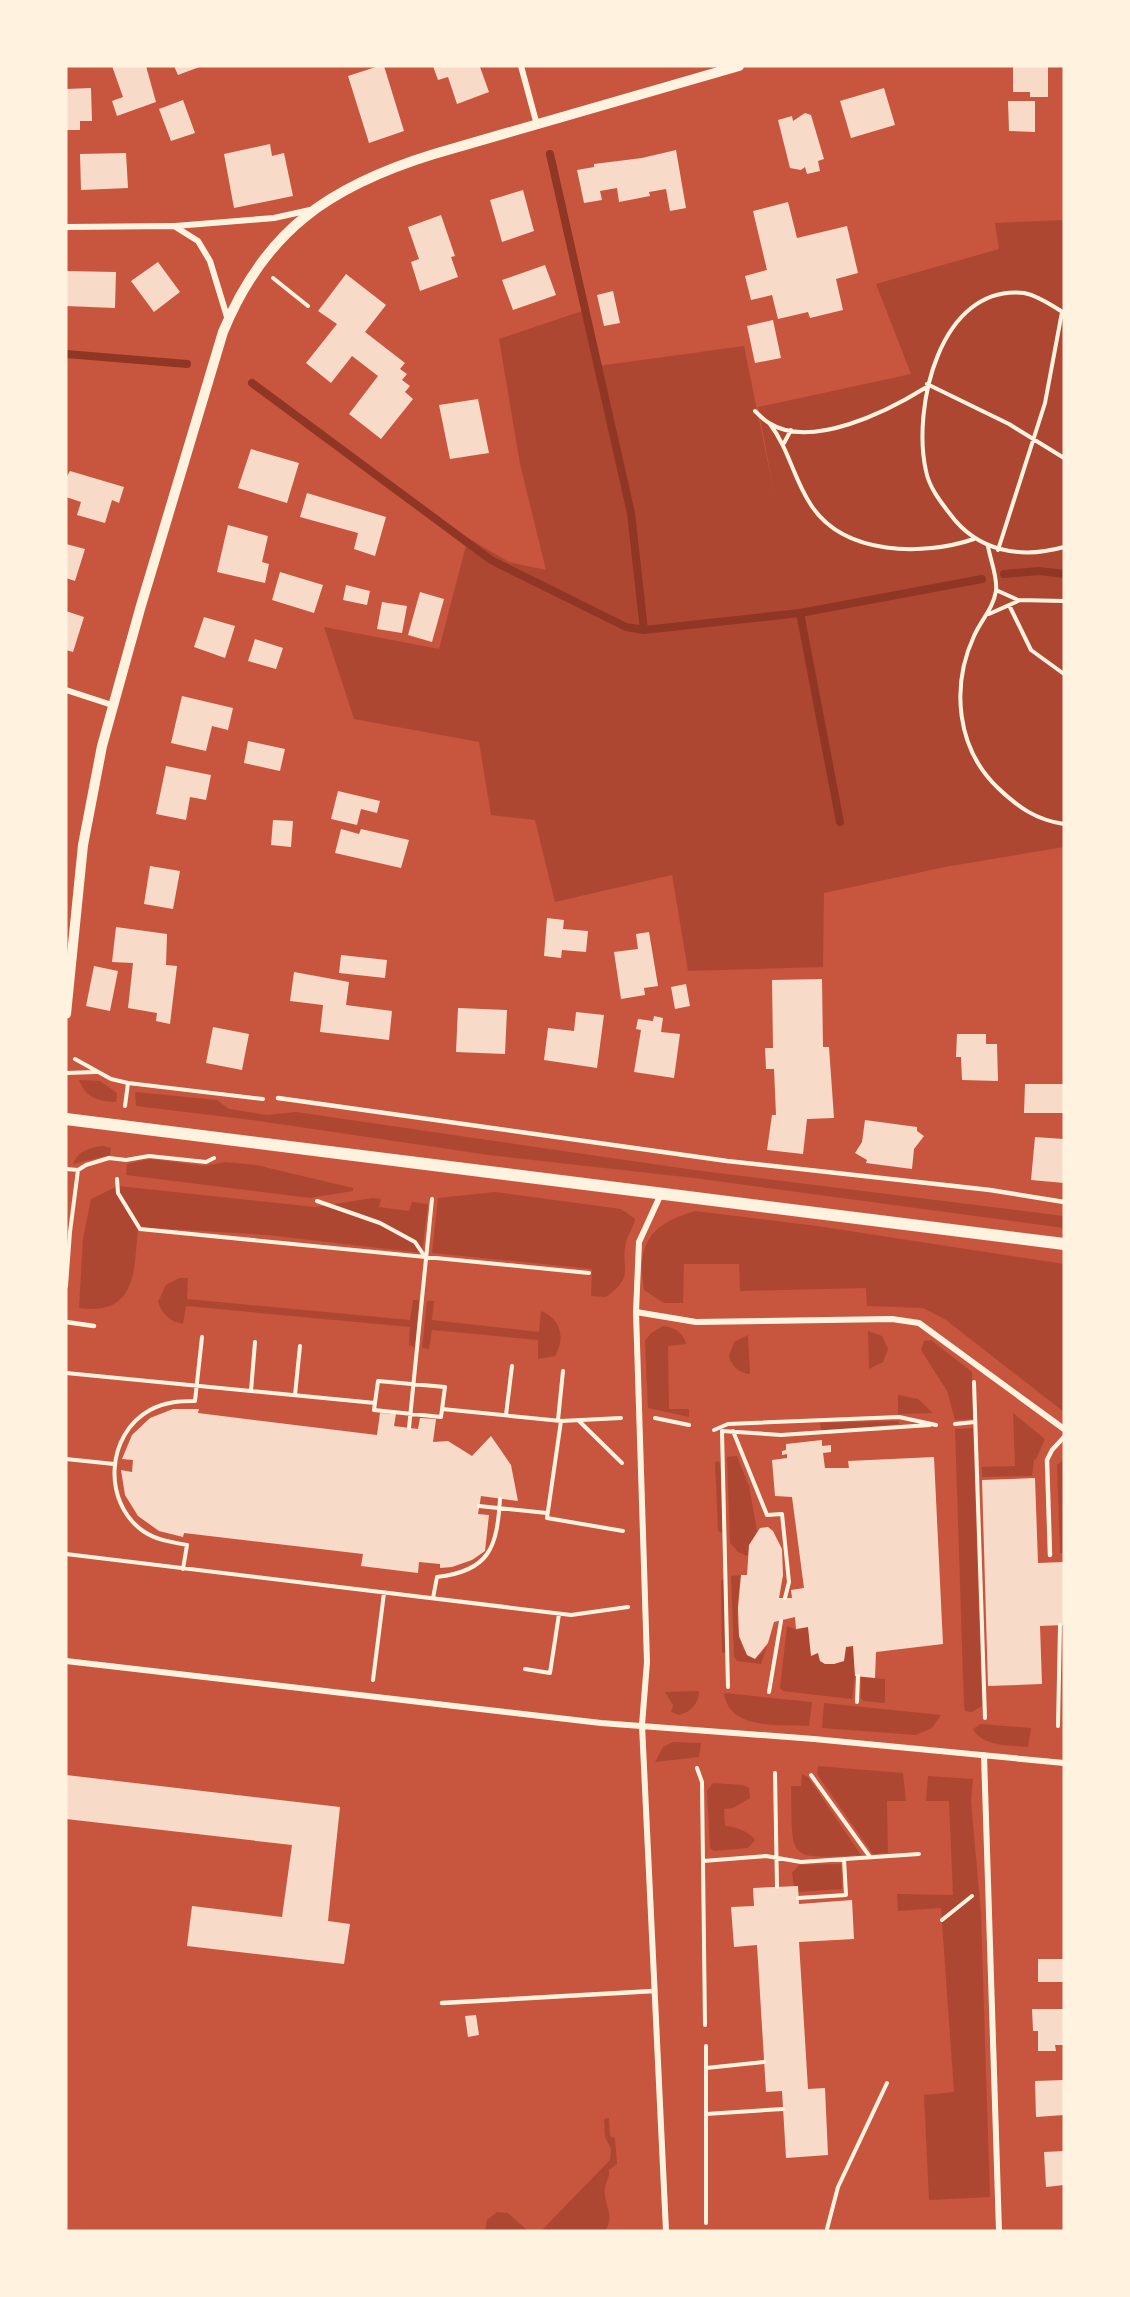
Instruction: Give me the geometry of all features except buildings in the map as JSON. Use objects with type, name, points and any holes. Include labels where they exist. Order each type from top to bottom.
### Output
[{"type":"main road","points":[[66,1119],[1064,1244]]},
{"type":"street","points":[[521,66],[537,125]]},
{"type":"street","points":[[66,1014],[83,845],[112,705],[228,320],[258,266],[285,232],[314,209],[351,188],[403,165],[739,66]]},
{"type":"street","points":[[66,228],[174,226],[274,218],[314,209]]},
{"type":"street","points":[[174,226],[198,241],[210,261],[228,320]]},
{"type":"street","points":[[66,690],[112,705]]},
{"type":"street","points":[[662,1193],[639,1242],[636,1312],[646,1662],[642,1725],[666,2231]]},
{"type":"street","points":[[636,1312],[696,1322],[892,1319],[919,1323],[1064,1429]]},
{"type":"street","points":[[66,1661],[642,1725],[1064,1763]]},
{"type":"street","points":[[984,1755],[986,1884],[999,2231]]},
{"type":"lane","points":[[278,1098],[727,1161],[990,1190],[1064,1202]]},
{"type":"lane","points":[[66,1322],[94,1326]]},
{"type":"lane","points":[[1050,1555],[1047,1460],[1052,1450],[1064,1437]]},
{"type":"lane","points":[[442,2003],[654,1990]]},
{"type":"path","points":[[258,266],[308,306]]},
{"type":"path","points":[[998,550],[1045,402],[1063,313],[1026,293],[992,297],[973,306],[951,330],[926,386],[922,447],[926,474],[937,496],[957,523],[974,539],[998,550],[1024,552],[1064,547]]},
{"type":"path","points":[[770,424],[791,430],[825,429],[863,420],[926,386]]},
{"type":"path","points":[[926,386],[1009,424],[1034,442],[1064,458]]},
{"type":"path","points":[[755,411],[770,424],[784,442],[811,506],[826,521],[856,540],[879,547],[927,550],[947,548],[974,539]]},
{"type":"path","points":[[784,442],[791,430]]},
{"type":"path","points":[[988,546],[996,590],[988,614],[975,634],[962,666],[961,717],[968,741],[980,766],[1011,800],[1029,814],[1064,824]]},
{"type":"path","points":[[996,590],[1018,600],[1064,601]]},
{"type":"path","points":[[988,614],[1018,600]]},
{"type":"path","points":[[1009,605],[1020,632],[1031,650],[1064,674]]},
{"type":"path","points":[[75,1059],[96,1072],[128,1083],[264,1099],[278,1098]]},
{"type":"path","points":[[66,1073],[96,1072]]},
{"type":"path","points":[[125,1106],[128,1083]]},
{"type":"path","points":[[66,1169],[78,1170],[109,1158],[126,1160],[149,1155],[206,1162]]},
{"type":"path","points":[[66,1286],[78,1170]]},
{"type":"path","points":[[117,1179],[118,1194],[140,1229],[588,1273]]},
{"type":"path","points":[[409,1428],[432,1198]]},
{"type":"path","points":[[317,1201],[380,1223],[415,1242],[426,1257]]},
{"type":"path","points":[[183,1569],[186,1545],[163,1541],[142,1530],[126,1513],[116,1492],[114,1464],[119,1445],[131,1425],[149,1410],[171,1402],[195,1401],[202,1337]]},
{"type":"path","points":[[251,1391],[255,1342]]},
{"type":"path","points":[[295,1395],[300,1346]]},
{"type":"path","points":[[506,1415],[512,1366]]},
{"type":"path","points":[[563,1371],[547,1518],[623,1531]]},
{"type":"path","points":[[66,1373],[375,1403]]},
{"type":"path","points":[[974,1375],[985,1718]]},
{"type":"path","points":[[378,1381],[445,1387],[441,1418],[374,1410],[375,1403],[378,1381]]},
{"type":"path","points":[[442,1409],[559,1421],[621,1418]]},
{"type":"path","points":[[648,1416],[689,1425]]},
{"type":"path","points":[[899,1417],[936,1425],[781,1435],[733,1431],[714,1430],[728,1424],[899,1417]]},
{"type":"path","points":[[578,1420],[622,1463]]},
{"type":"path","points":[[955,1424],[975,1422]]},
{"type":"path","points":[[722,1431],[728,1687]]},
{"type":"path","points":[[733,1431],[766,1515],[782,1514],[789,1582],[785,1598]]},
{"type":"path","points":[[66,1459],[114,1464]]},
{"type":"path","points":[[433,1599],[437,1577],[456,1575],[475,1566],[489,1552],[498,1534],[500,1499]]},
{"type":"path","points":[[479,1506],[548,1513]]},
{"type":"path","points":[[66,1554],[559,1614],[571,1615],[628,1607]]},
{"type":"path","points":[[372,1687],[384,1593]]},
{"type":"path","points":[[525,1669],[550,1673],[559,1614]]},
{"type":"path","points":[[769,1692],[781,1621]]},
{"type":"path","points":[[1058,1726],[1061,1690],[1060,1625]]},
{"type":"path","points":[[857,1702],[858,1676]]},
{"type":"path","points":[[697,1768],[702,1782],[705,2025]]},
{"type":"path","points":[[775,1773],[777,1887]]},
{"type":"path","points":[[811,1775],[871,1858]]},
{"type":"path","points":[[703,1861],[765,1856],[801,1862],[919,1854]]},
{"type":"path","points":[[798,1898],[846,1895],[844,1859]]},
{"type":"path","points":[[942,1920],[986,1884]]},
{"type":"path","points":[[706,2046],[706,2223]]},
{"type":"path","points":[[706,2068],[764,2062]]},
{"type":"path","points":[[827,2229],[838,2187],[887,2083]]},
{"type":"path","points":[[706,2114],[783,2109]]},
{"type":"shaded area","points":[[1064,220],[1064,847],[945,867],[824,893],[823,967],[688,971],[672,875],[555,902],[535,820],[491,815],[479,742],[354,719],[324,627],[439,649],[468,538],[509,562],[546,570],[520,464],[499,339],[585,310],[598,366],[744,346],[775,498],[758,407],[911,374],[876,284],[999,249],[995,223]]},
{"type":"shaded area","points":[[79,1080],[100,1081],[117,1093],[116,1102],[103,1101],[89,1095]]},
{"type":"shaded area","points":[[135,1092],[217,1100],[229,1109],[267,1115],[296,1112],[694,1170],[1064,1216],[1064,1228],[694,1178],[489,1155],[252,1120],[136,1106]]},
{"type":"shaded area","points":[[103,1146],[111,1148],[110,1155],[73,1164],[85,1150]]},
{"type":"shaded area","points":[[150,1159],[205,1166],[225,1162],[256,1165],[353,1188],[353,1191],[310,1198],[126,1175],[127,1164]]},
{"type":"shaded area","points":[[118,1186],[315,1207],[373,1198],[381,1199],[379,1207],[409,1211],[412,1202],[428,1204],[422,1253],[267,1235],[138,1227],[133,1274],[129,1287],[122,1297],[112,1305],[98,1309],[79,1308],[83,1239],[91,1199]]},
{"type":"shaded area","points":[[495,1192],[621,1209],[635,1219],[626,1242],[625,1272],[621,1283],[606,1297],[591,1296],[592,1269],[432,1253],[438,1198]]},
{"type":"shaded area","points":[[695,1211],[817,1226],[1064,1264],[1064,1412],[946,1320],[923,1308],[867,1306],[866,1288],[740,1291],[739,1264],[684,1264],[683,1303],[664,1303],[644,1290],[642,1260],[645,1248],[657,1229],[667,1222]]},
{"type":"shaded area","points":[[179,1278],[188,1278],[187,1299],[410,1320],[413,1300],[419,1300],[415,1347],[409,1345],[410,1327],[186,1306],[183,1324],[178,1323],[167,1317],[158,1302],[166,1285]]},
{"type":"shaded area","points":[[427,1301],[434,1301],[432,1320],[539,1332],[541,1311],[553,1319],[560,1330],[558,1350],[555,1356],[538,1359],[538,1340],[432,1330],[429,1349],[422,1348]]},
{"type":"shaded area","points":[[663,1326],[678,1331],[685,1340],[686,1344],[668,1346],[669,1409],[689,1409],[689,1417],[648,1408],[645,1341],[651,1333]]},
{"type":"shaded area","points":[[868,1331],[882,1336],[888,1349],[883,1362],[869,1369]]},
{"type":"shaded area","points":[[748,1335],[750,1374],[736,1369],[729,1356],[734,1342]]},
{"type":"shaded area","points":[[931,1340],[972,1372],[973,1419],[955,1420],[947,1391],[921,1350],[924,1341]]},
{"type":"shaded area","points":[[898,1395],[918,1399],[933,1413],[898,1414]]},
{"type":"shaded area","points":[[1013,1413],[1045,1439],[1034,1460],[1032,1476],[982,1477],[982,1467],[1015,1466]]},
{"type":"shaded area","points":[[898,1421],[899,1424],[821,1432],[820,1423]]},
{"type":"shaded area","points":[[973,1428],[982,1706],[972,1712],[965,1711],[964,1706],[955,1429]]},
{"type":"shaded area","points":[[737,1456],[749,1486],[757,1531],[747,1556],[738,1552],[730,1543],[727,1457]]},
{"type":"shaded area","points":[[1064,1459],[1064,1553],[1060,1553],[1057,1465]]},
{"type":"shaded area","points":[[715,1462],[720,1463],[723,1533],[718,1531]]},
{"type":"shaded area","points":[[741,1575],[738,1632],[745,1652],[752,1658],[761,1654],[767,1646],[761,1664],[737,1661],[734,1656],[731,1576]]},
{"type":"shaded area","points":[[725,1578],[726,1652],[722,1653],[721,1581]]},
{"type":"shaded area","points":[[787,1626],[797,1630],[808,1627],[811,1655],[818,1653],[820,1661],[825,1664],[844,1661],[846,1647],[853,1646],[855,1676],[852,1699],[783,1691],[780,1688]]},
{"type":"shaded area","points":[[861,1677],[885,1679],[885,1703],[864,1701],[861,1698]]},
{"type":"shaded area","points":[[699,1691],[698,1699],[691,1709],[679,1715],[671,1712],[673,1705],[665,1692]]},
{"type":"shaded area","points":[[724,1693],[812,1702],[809,1726],[771,1725],[745,1720],[735,1714],[728,1705]]},
{"type":"shaded area","points":[[824,1703],[941,1715],[932,1728],[916,1735],[822,1728]]},
{"type":"shaded area","points":[[981,1724],[1031,1728],[1028,1747],[997,1744],[983,1739],[973,1729]]},
{"type":"shaded area","points":[[673,1742],[701,1743],[699,1757],[655,1762],[663,1747]]},
{"type":"shaded area","points":[[818,1766],[903,1773],[906,1801],[887,1801],[888,1853],[873,1854],[817,1774]]},
{"type":"shaded area","points":[[802,1774],[808,1777],[861,1855],[818,1857],[806,1855],[798,1850],[792,1828],[791,1786],[801,1786]]},
{"type":"shaded area","points":[[928,1776],[973,1779],[971,1801],[981,1914],[990,2197],[929,2200],[924,2095],[954,2092],[941,1908],[898,1911],[897,1894],[953,1895],[949,1801],[926,1801]]},
{"type":"shaded area","points":[[713,1783],[743,1785],[749,1788],[750,1798],[733,1808],[724,1809],[725,1826],[742,1830],[755,1840],[748,1848],[714,1851],[710,1848],[707,1791]]},
{"type":"shaded area","points":[[841,1864],[842,1889],[798,1892],[798,1886],[794,1886],[792,1873],[799,1865]]},
{"type":"shaded area","points":[[609,2118],[610,2136],[615,2138],[617,2164],[609,2170],[605,2188],[609,2220],[605,2231],[541,2231],[610,2160],[611,2149],[605,2137],[604,2119]]},
{"type":"shaded area","points":[[497,2212],[508,2213],[528,2231],[485,2231],[487,2220]]},
{"type":"waterway","points":[[550,154],[631,513],[644,630]]},
{"type":"waterway","points":[[66,354],[187,364]]},
{"type":"waterway","points":[[252,383],[491,560],[626,627],[644,630],[800,613],[982,579]]},
{"type":"waterway","points":[[1004,574],[1039,571],[1064,574]]},
{"type":"waterway","points":[[800,613],[840,822]]}]
